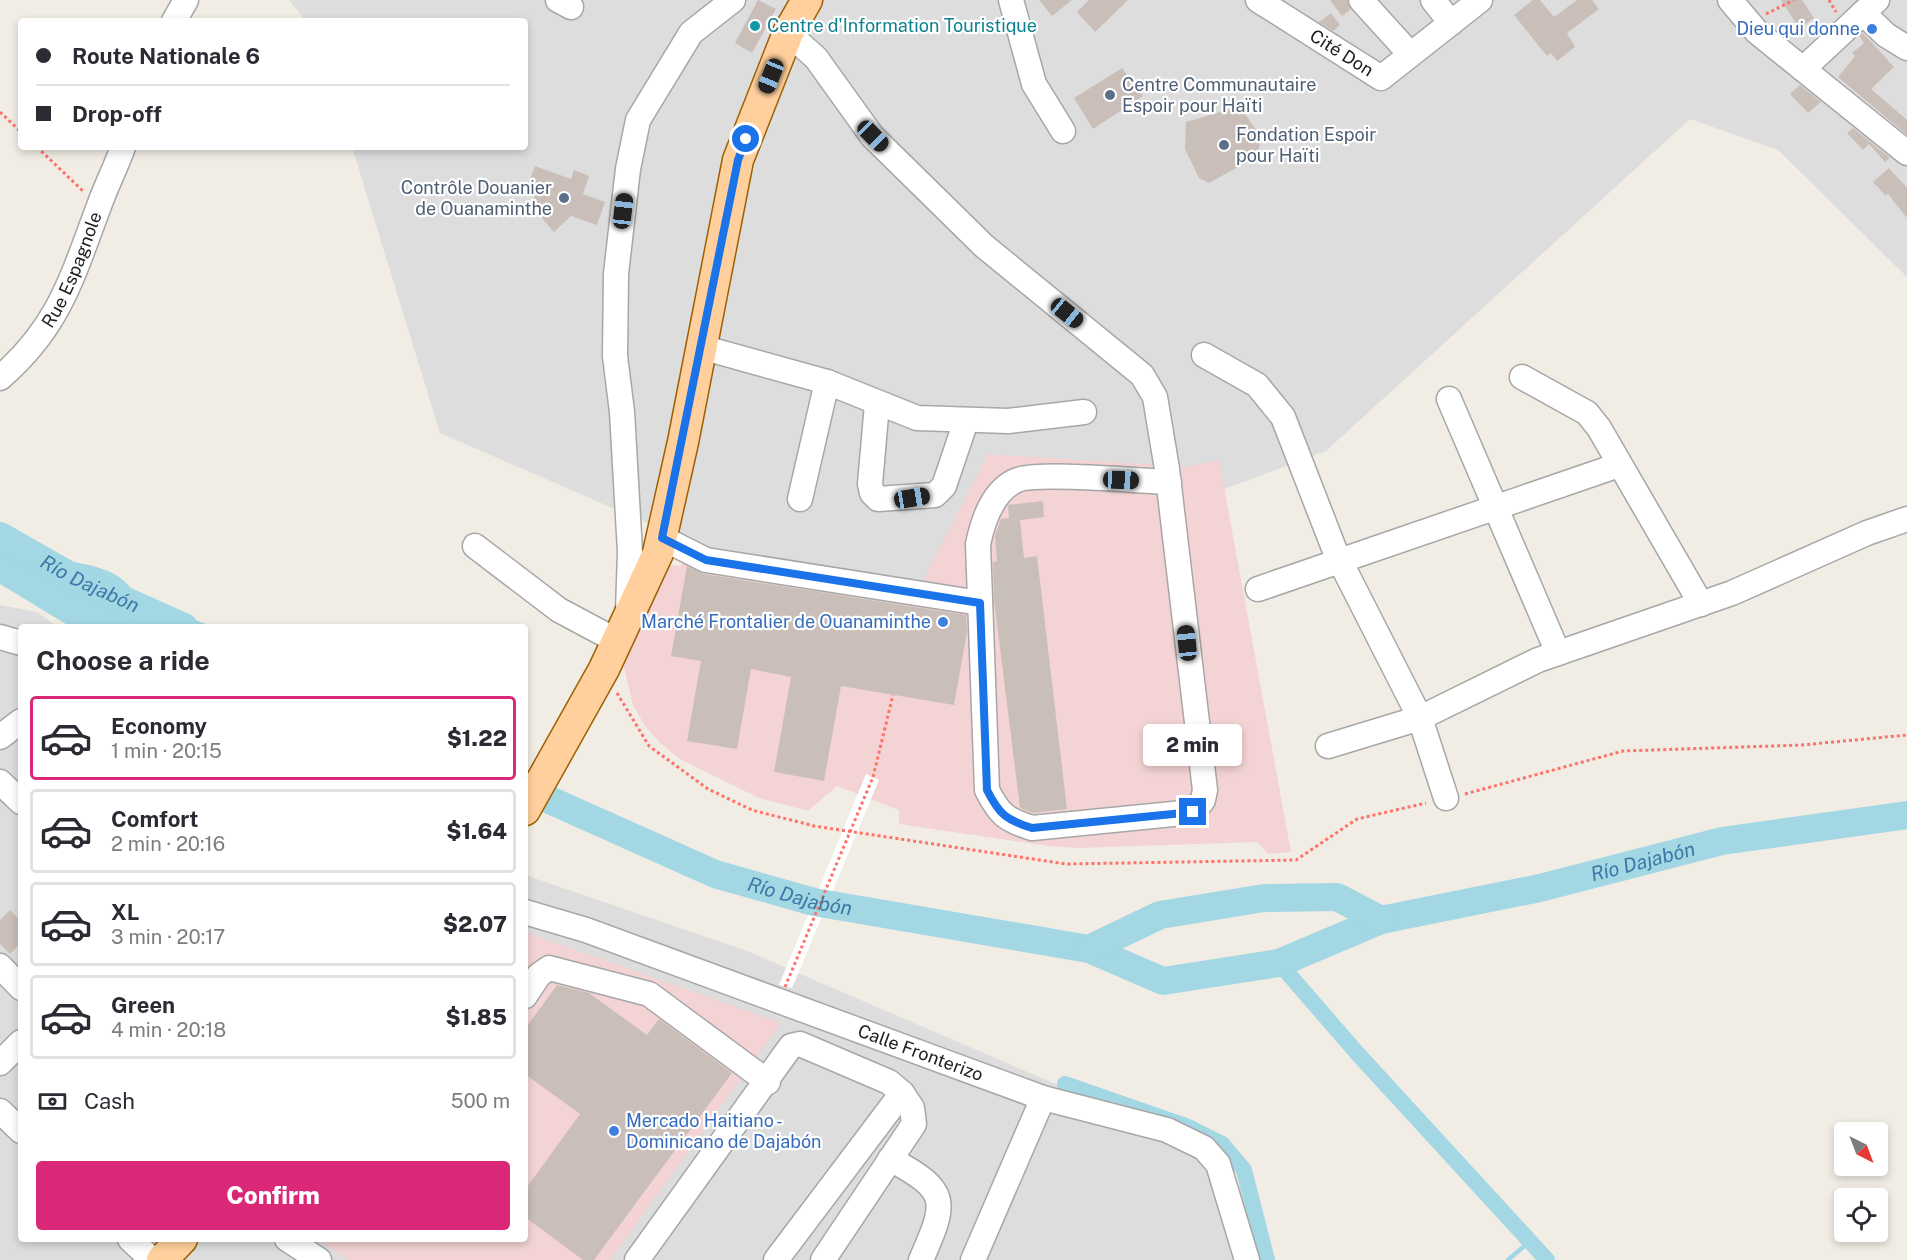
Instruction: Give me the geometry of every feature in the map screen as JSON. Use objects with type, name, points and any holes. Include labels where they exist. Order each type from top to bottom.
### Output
[{"type":"main road","points":[[528,805],[604,669],[658,553],[738,160],[788,33],[807,0]]},
{"type":"main road","points":[[162,1260],[179,1242]]},
{"type":"street","points":[[176,18],[186,0]]},
{"type":"street","points":[[475,546],[559,610],[622,628],[630,552],[622,412],[615,356],[616,274],[628,170],[638,120],[691,33],[733,0]]},
{"type":"street","points":[[1011,0],[1034,84],[1063,131]]},
{"type":"street","name":"Cité Don","points":[[1258,0],[1283,7],[1381,78],[1480,0]]},
{"type":"street","points":[[1361,0],[1410,54]]},
{"type":"street","points":[[1433,0],[1451,23]]},
{"type":"street","points":[[1730,0],[1749,22],[1803,69],[1907,153]]},
{"type":"street","points":[[1803,69],[1870,6],[1886,36],[1907,48]]},
{"type":"street","points":[[788,33],[816,58],[873,136],[976,238],[1142,375],[1155,397],[1168,482],[1205,790],[1203,800],[1193,812],[1032,828],[1016,823],[997,811],[987,790],[978,543],[983,520],[998,496],[1015,480],[1050,477],[1168,482]]},
{"type":"street","name":"Rue Espagnole","points":[[0,378],[25,356],[57,313],[80,262],[122,150]]},
{"type":"street","points":[[701,347],[827,382],[877,404],[917,418],[1008,421],[1084,412]]},
{"type":"street","points":[[1204,355],[1257,385],[1283,417],[1341,562],[1420,718],[1446,798]]},
{"type":"street","points":[[1522,377],[1587,413],[1599,428],[1701,604]]},
{"type":"street","points":[[800,499],[827,382]]},
{"type":"street","points":[[1449,399],[1493,508],[1558,653]]},
{"type":"street","points":[[877,404],[870,484],[872,493],[878,499],[935,495],[944,486],[966,421]]},
{"type":"street","points":[[1258,589],[1619,465]]},
{"type":"street","points":[[1328,746],[1420,718],[1558,653],[1701,604],[1907,519]]},
{"type":"street","points":[[662,538],[706,560],[980,603]]},
{"type":"street","points":[[0,637],[18,642]]},
{"type":"street","points":[[0,737],[18,723]]},
{"type":"street","points":[[0,782],[18,799]]},
{"type":"street","name":"Calle Fronterizo","points":[[528,913],[586,930],[1042,1098],[1167,1130],[1204,1148],[1218,1164],[1247,1260]]},
{"type":"street","points":[[0,966],[18,985]]},
{"type":"street","points":[[528,992],[539,975],[549,968],[649,994],[768,1082]]},
{"type":"street","points":[[637,1260],[768,1082],[791,1046],[800,1044],[889,1082],[902,1093],[912,1108],[914,1124],[823,1260]]},
{"type":"street","points":[[0,1063],[18,1045]]},
{"type":"street","points":[[777,1260],[902,1093]]},
{"type":"street","points":[[973,1260],[1042,1098]]},
{"type":"street","points":[[0,1111],[18,1128]]},
{"type":"street","points":[[890,1159],[919,1174],[937,1195],[940,1205],[936,1226],[921,1260]]},
{"type":"street","points":[[133,1242],[152,1260]]},
{"type":"street","points":[[292,1242],[319,1260]]},
{"type":"path","points":[[1749,22],[1794,0]]},
{"type":"path","points":[[0,112],[18,129]]},
{"type":"path","points":[[40,150],[99,206]]},
{"type":"path","points":[[604,669],[649,746],[708,789],[752,810],[814,826],[1066,864],[1260,863],[1296,860],[1357,819],[1623,751],[1802,746],[1907,735]]},
{"type":"path","points":[[784,987],[873,777],[893,695]]},
{"type":"shaded area","points":[[289,0],[1907,0],[1907,277],[1778,150],[1690,119],[1326,451],[872,621],[440,433],[353,150],[528,150],[528,18],[304,18]]},
{"type":"shaded area","name":"Marché Frontalier de Ouanaminthe","points":[[988,454],[1186,467],[1219,460],[1291,852],[1268,854],[1257,842],[1076,848],[1049,846],[899,824],[899,810],[837,786],[808,811],[759,798],[680,759],[660,743],[645,726],[633,705],[622,659],[661,564],[681,566],[686,543],[921,585]]},
{"type":"shaded area","points":[[0,605],[37,612],[54,624],[18,624],[18,1242],[528,1242],[528,876],[747,951],[1227,1158],[1242,1192],[1259,1260],[0,1260]]},
{"type":"shaded area","name":"Mercado Haitiano - Dominicano de Dajabón","points":[[528,933],[781,1023],[610,1260],[349,1260],[322,1242],[528,1242]]},
{"type":"water","points":[[0,531],[27,558],[84,564],[112,573],[124,580],[132,590],[138,613],[166,622],[187,617],[206,624],[66,624],[0,584]]},
{"type":"pier","points":[[866,774],[879,780],[792,988],[779,985]]},
{"type":"building","name":"Centre d'Information Touristique","points":[[758,0],[776,9],[752,53],[735,43]]},
{"type":"building","points":[[1039,0],[1072,0],[1052,16]]},
{"type":"building","points":[[1089,0],[1128,0],[1095,32],[1077,12]]},
{"type":"building","points":[[1330,0],[1347,0],[1350,10],[1342,16]]},
{"type":"building","points":[[1533,0],[1540,0],[1554,17],[1577,0],[1592,0],[1599,9],[1567,33],[1575,47],[1557,61],[1551,53],[1547,56],[1514,15]]},
{"type":"building","points":[[1781,0],[1802,0],[1814,18],[1799,28]]},
{"type":"building","points":[[1331,13],[1340,25],[1333,31],[1319,22]]},
{"type":"building","points":[[1863,33],[1894,67],[1871,89],[1907,120],[1907,135],[1838,77],[1855,56],[1852,53],[1864,43],[1859,36]]},
{"type":"building","points":[[1122,68],[1143,96],[1093,129],[1074,98]]},
{"type":"building","points":[[1800,85],[1821,102],[1808,113],[1790,94]]},
{"type":"building","points":[[1234,108],[1245,114],[1261,137],[1258,156],[1209,183],[1199,178],[1185,149],[1186,122]]},
{"type":"building","points":[[1853,128],[1890,158],[1885,162],[1869,144],[1863,150],[1847,133]]},
{"type":"building","name":"Contrôle Douanier de Ouanaminthe","points":[[535,166],[571,179],[574,170],[589,176],[583,194],[605,202],[597,225],[571,216],[554,232],[542,218],[546,211],[531,206],[536,191],[527,187]]},
{"type":"building","points":[[1889,168],[1907,188],[1907,218],[1888,194],[1886,196],[1873,182]]},
{"type":"building","points":[[1043,501],[1044,517],[1020,520],[1024,558],[1037,556],[1067,809],[1033,813],[1020,808],[994,600],[993,562],[997,561],[995,536],[1001,519],[1009,518],[1008,505]]},
{"type":"building","points":[[687,566],[704,574],[966,615],[967,632],[954,705],[841,686],[824,781],[774,772],[791,677],[751,669],[737,749],[687,741],[701,661],[671,656]]},
{"type":"building","points":[[10,910],[18,918],[18,946],[10,954],[0,944],[0,920]]},
{"type":"building","points":[[557,985],[589,993],[647,1035],[659,1019],[732,1073],[594,1260],[583,1260],[528,1219],[528,1186],[580,1114],[528,1076],[528,1025]]},
{"type":"waterway","name":"Río Dajabón","points":[[0,536],[72,577],[177,624]]},
{"type":"waterway","name":"Río Dajabón","points":[[528,790],[715,874],[814,902],[1089,949],[1163,981],[1279,963],[1381,920],[1540,888],[1722,841],[1907,815]]},
{"type":"waterway","name":"Río Dajabón","points":[[1089,949],[1160,915],[1264,898],[1337,897],[1381,920]]},
{"type":"waterway","points":[[1279,963],[1357,1053],[1547,1260]]},
{"type":"waterway","points":[[1065,1084],[1186,1126],[1222,1144],[1244,1170],[1267,1260]]},
{"type":"waterway","points":[[1508,1260],[1530,1241]]},
{"type":"place","name":"Centre d'Information Touristique","points":[[755,26]]},
{"type":"place","name":"Dieu qui donne","points":[[1872,29]]},
{"type":"place","name":"Centre Communautaire Espoir pour Haïti","points":[[1110,95]]},
{"type":"place","name":"Fondation Espoir pour Haïti","points":[[1224,145]]},
{"type":"place","name":"Contrôle Douanier de Ouanaminthe","points":[[564,198]]},
{"type":"place","name":"Marché Frontalier de Ouanaminthe","points":[[943,622]]},
{"type":"place","name":"Mercado Haitiano - Dominicano de Dajabón","points":[[614,1131]]},
{"type":"route","points":[[746,139],[738,160],[662,538],[706,560],[980,603],[987,790],[997,811],[1016,823],[1032,828],[1193,812]]}]
